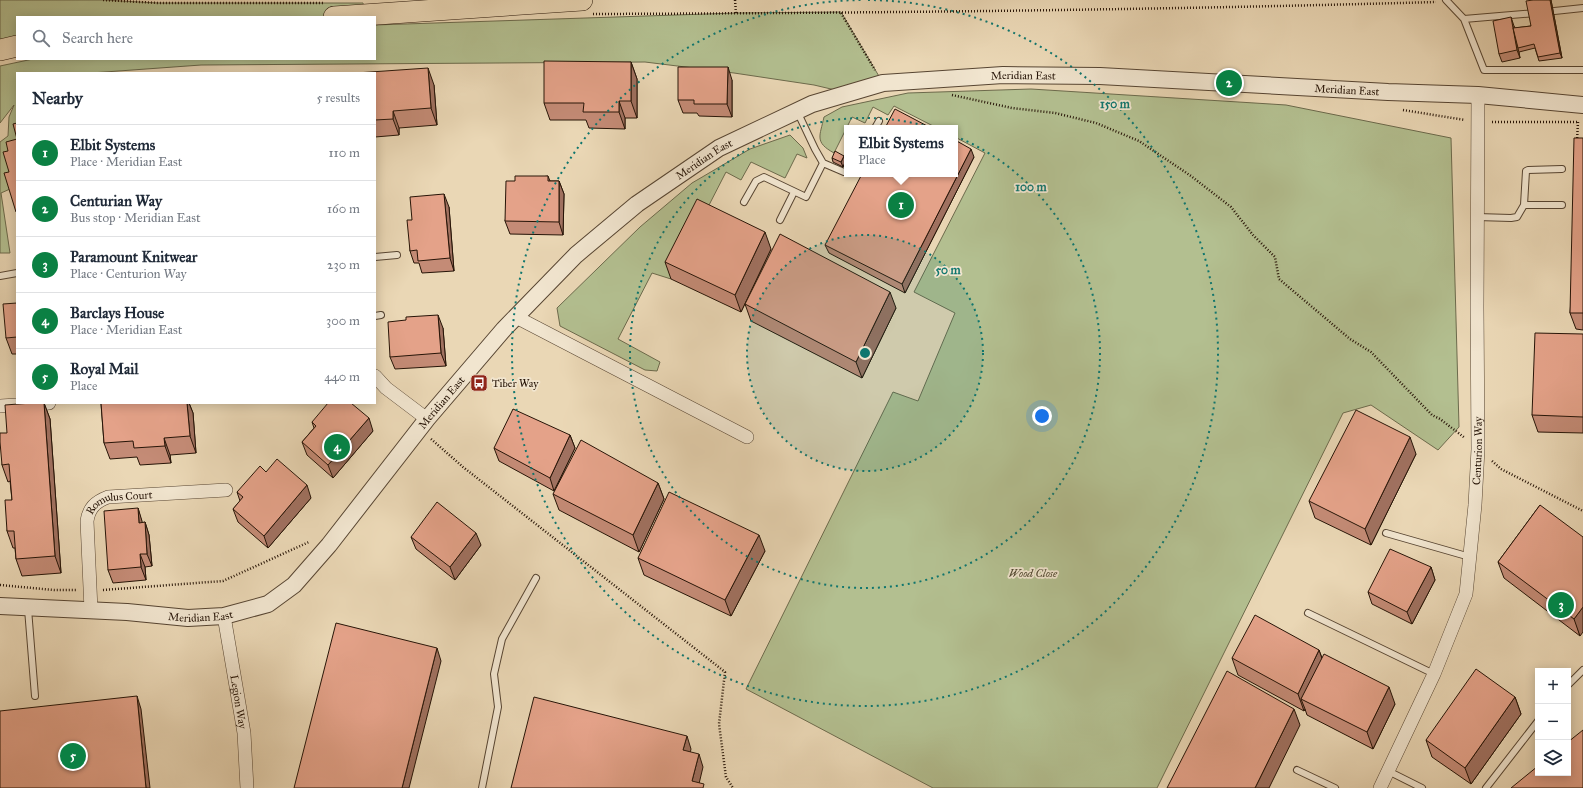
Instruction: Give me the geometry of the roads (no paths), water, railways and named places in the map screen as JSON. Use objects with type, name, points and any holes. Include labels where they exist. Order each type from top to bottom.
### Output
[{"type":"highway","points":[[329,10],[582,0]]},
{"type":"highway","points":[[0,50],[16,46]]},
{"type":"street","name":"Meridian East","points":[[0,606],[90,610],[188,618],[224,616],[268,604],[294,585],[329,545],[426,419],[516,317],[576,255],[637,204],[719,148],[812,104],[883,82],[1003,75],[1100,76],[1388,92],[1478,95],[1583,105]]},
{"type":"street","name":"Centurion Way","points":[[1380,788],[1434,674],[1466,594],[1478,449],[1478,95]]},
{"type":"street","points":[[516,317],[747,437]]},
{"type":"street","points":[[376,377],[386,388],[426,419]]},
{"type":"street","points":[[0,406],[33,404]]},
{"type":"street","name":"Romulus Court","points":[[90,610],[87,521],[89,512],[93,505],[108,497],[226,490]]},
{"type":"street","name":"Legion Way","points":[[224,616],[244,733],[247,788]]},
{"type":"lane","points":[[1447,1],[1464,19],[1484,70],[1583,70]]},
{"type":"lane","points":[[1464,19],[1583,8]]},
{"type":"lane","points":[[797,111],[823,163],[844,172]]},
{"type":"lane","points":[[877,125],[879,121]]},
{"type":"lane","points":[[744,202],[756,181],[764,177],[806,197],[823,163]]},
{"type":"lane","points":[[1477,217],[1517,217],[1524,205],[1526,171],[1562,169]]},
{"type":"lane","points":[[780,220],[794,192]]},
{"type":"lane","points":[[1524,205],[1562,205]]},
{"type":"lane","points":[[376,257],[397,255]]},
{"type":"lane","points":[[0,276],[16,273]]},
{"type":"lane","points":[[1386,533],[1470,557]]},
{"type":"lane","points":[[482,788],[498,707],[494,674],[502,639],[536,578]]},
{"type":"lane","points":[[28,607],[35,696]]},
{"type":"lane","points":[[1308,613],[1434,674]]},
{"type":"lane","points":[[1571,682],[1583,670]]},
{"type":"lane","points":[[1486,788],[1535,725]]},
{"type":"lane","points":[[1297,770],[1335,788]]},
{"type":"lane","points":[[1388,771],[1422,788]]},
{"type":"place","name":"Centurian Way","points":[[1229,83]]},
{"type":"place","name":"Elbit Systems","points":[[901,205]]},
{"type":"place","name":"Tiber Way","points":[[479,383]]},
{"type":"place","name":"Barclays House","points":[[337,447]]},
{"type":"place","name":"Paramount Knitwear","points":[[1561,605]]},
{"type":"place","name":"Royal Mail","points":[[73,756]]},
{"type":"park label","name":"Wood Close","points":[[1033,573]]}]
